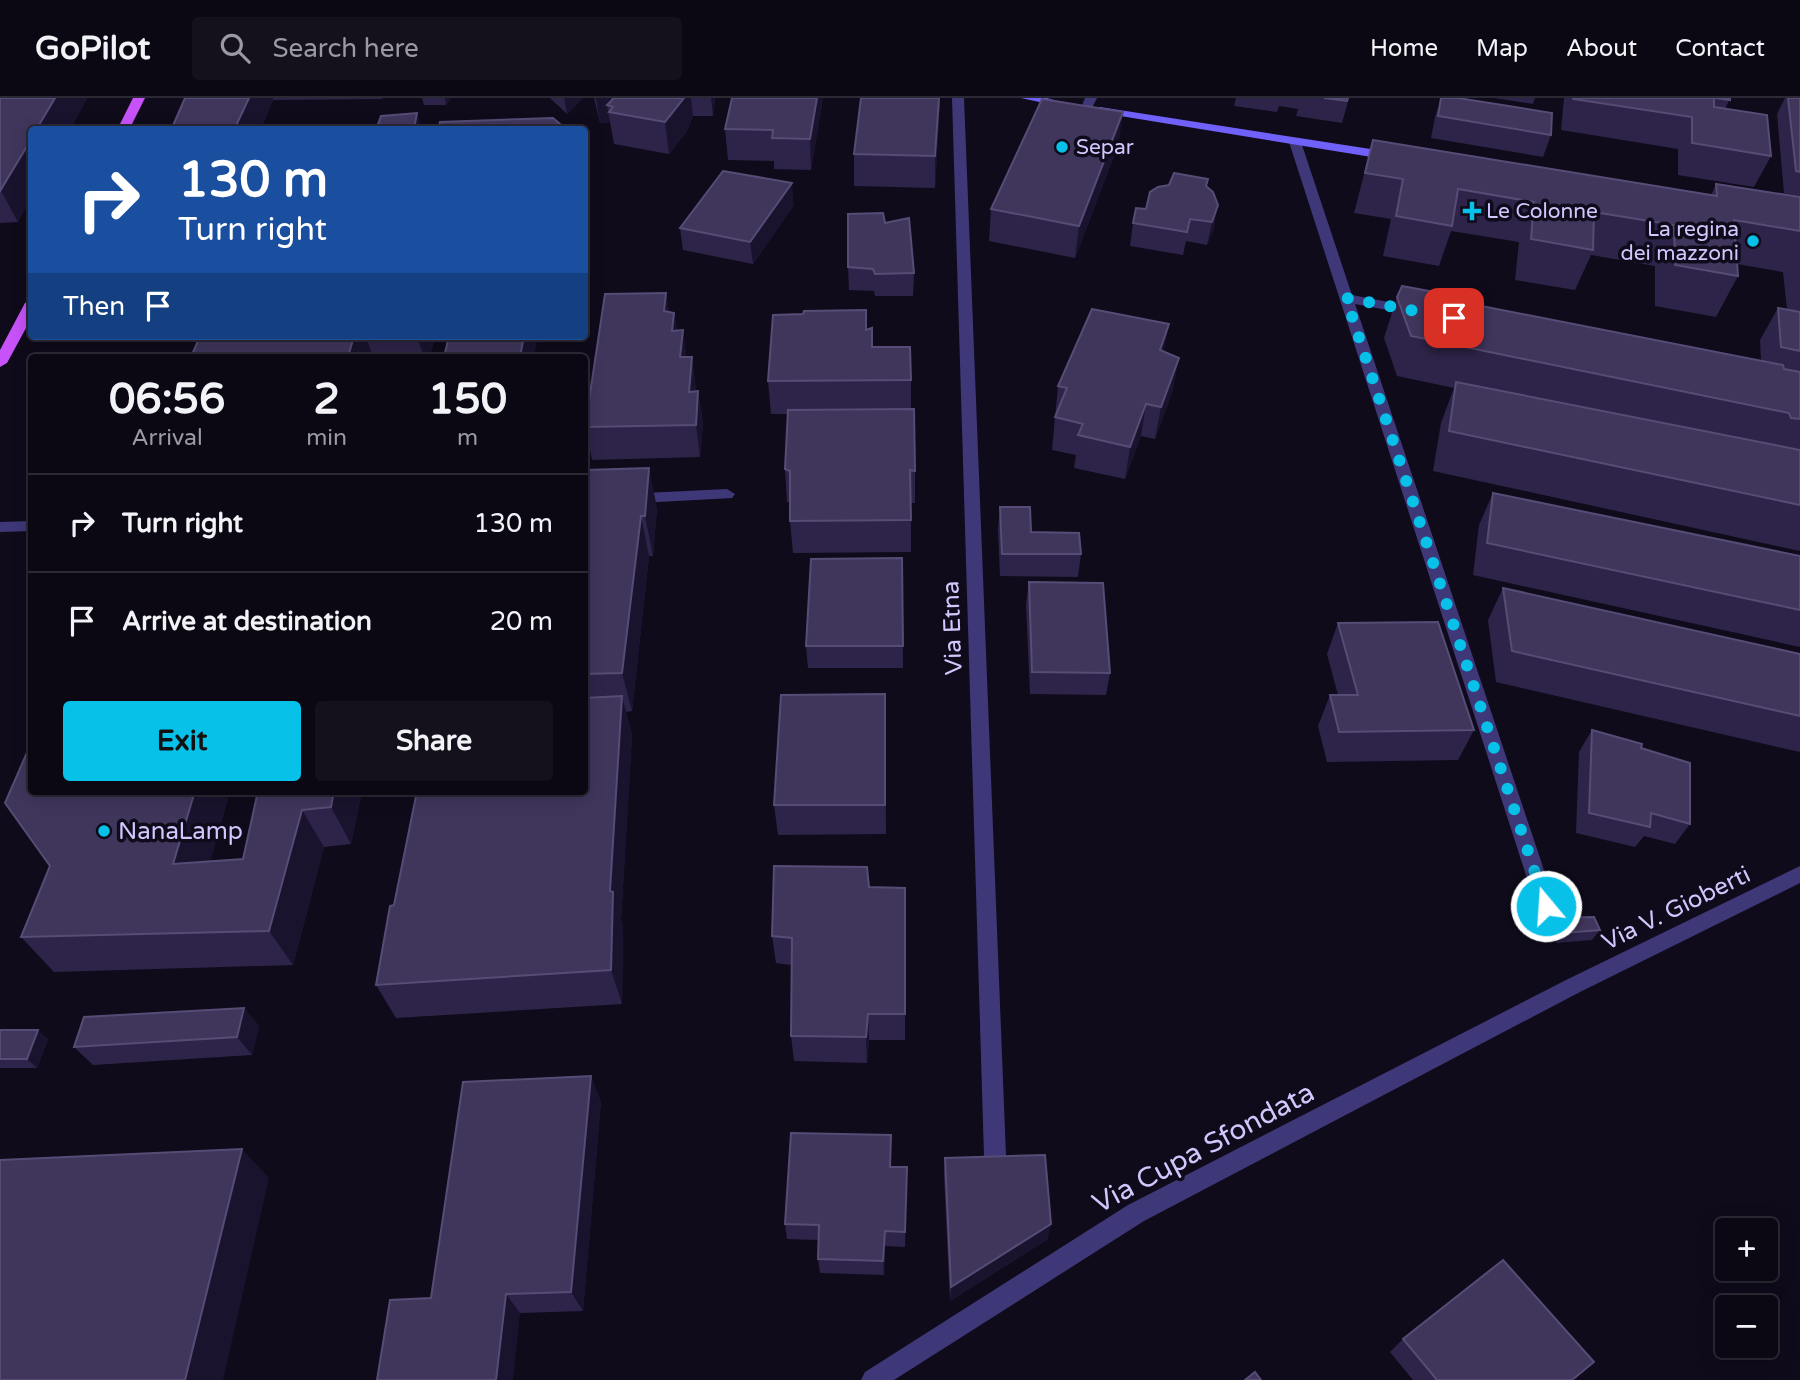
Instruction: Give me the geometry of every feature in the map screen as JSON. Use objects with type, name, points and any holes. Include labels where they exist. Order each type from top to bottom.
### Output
[{"type":"main road","points":[[125,126],[139,98]]},
{"type":"main road","points":[[1027,98],[1089,103],[1296,142],[1406,159]]},
{"type":"main road","points":[[0,363],[28,310]]},
{"type":"street","name":"Via Etna","points":[[958,98],[995,1156]]},
{"type":"street","points":[[1296,142],[1546,906]]},
{"type":"street","points":[[1346,298],[1427,313]]},
{"type":"street","points":[[588,501],[727,494]]},
{"type":"street","points":[[0,527],[28,526]]},
{"type":"street","name":"Via V. Gioberti","points":[[1573,986],[1800,874]]},
{"type":"street","name":"Via Cupa Sfondata","points":[[873,1380],[1136,1213],[1573,986]]},
{"type":"building","points":[[0,98],[55,98],[38,126],[28,126],[28,145],[0,191]]},
{"type":"building","points":[[185,98],[249,98],[236,126],[173,126]]},
{"type":"building","points":[[614,98],[684,98],[665,122],[609,112],[613,107],[607,105]]},
{"type":"building","points":[[732,98],[817,98],[810,139],[772,138],[773,130],[725,129]]},
{"type":"building","points":[[861,98],[939,98],[935,156],[854,154]]},
{"type":"building","points":[[1324,98],[1348,98],[1347,101]]},
{"type":"building","points":[[1441,98],[1458,98],[1552,113],[1551,135],[1438,116]]},
{"type":"building","points":[[1573,98],[1714,98],[1714,107],[1767,115],[1771,156],[1692,143],[1692,117]]},
{"type":"building","points":[[1788,98],[1800,98],[1800,172],[1796,171]]},
{"type":"building","points":[[1042,99],[1123,112],[1079,226],[991,209]]},
{"type":"building","points":[[417,113],[415,126],[377,126],[381,116]]},
{"type":"building","points":[[553,118],[562,126],[439,126],[440,122]]},
{"type":"building","points":[[1373,140],[1717,196],[1716,184],[1800,197],[1800,231],[1734,220],[1738,276],[1675,265],[1674,225],[1594,212],[1593,250],[1531,239],[1534,202],[1458,189],[1452,226],[1396,216],[1403,179],[1365,173]]},
{"type":"building","points":[[723,171],[792,183],[750,242],[680,228]]},
{"type":"building","points":[[1174,173],[1208,179],[1206,186],[1213,192],[1218,205],[1212,222],[1190,219],[1187,232],[1133,223],[1136,208],[1146,209],[1150,192],[1169,185]]},
{"type":"building","points":[[883,213],[885,223],[909,218],[914,273],[875,274],[873,269],[848,267],[848,214]]},
{"type":"building","points":[[1402,286],[1462,297],[1461,302],[1783,365],[1784,369],[1800,372],[1800,419],[1791,418],[1789,413],[1411,336],[1397,297]]},
{"type":"building","points":[[666,293],[664,311],[674,313],[672,331],[683,330],[680,357],[692,357],[689,392],[698,391],[696,425],[588,427],[588,407],[605,294]]},
{"type":"building","points":[[1778,308],[1800,312],[1800,351],[1781,347]]},
{"type":"building","points":[[1092,309],[1169,324],[1160,350],[1179,358],[1161,407],[1146,404],[1130,447],[1078,435],[1083,424],[1055,417],[1067,388],[1058,386]]},
{"type":"building","points":[[866,310],[866,330],[872,328],[872,347],[910,347],[911,380],[768,381],[773,315],[803,314],[804,311]]},
{"type":"building","points":[[198,340],[353,340],[349,354],[192,354]]},
{"type":"building","points":[[448,340],[523,340],[521,354],[445,354]]},
{"type":"building","points":[[1456,382],[1800,450],[1800,505],[1449,431]]},
{"type":"building","points":[[914,409],[915,471],[910,470],[911,520],[790,521],[790,471],[785,469],[788,410]]},
{"type":"building","points":[[649,468],[645,516],[641,516],[622,673],[588,674],[588,470]]},
{"type":"building","points":[[1493,493],[1800,556],[1800,610],[1487,543]]},
{"type":"building","points":[[1000,507],[1030,507],[1031,532],[1079,533],[1081,554],[1002,554]]},
{"type":"building","points":[[902,558],[903,646],[806,646],[811,559]]},
{"type":"building","points":[[1029,582],[1103,583],[1110,673],[1032,672]]},
{"type":"building","points":[[1503,588],[1800,654],[1800,716],[1512,651]]},
{"type":"building","points":[[1438,622],[1474,730],[1339,732],[1330,695],[1358,695],[1338,623]]},
{"type":"building","points":[[885,694],[885,805],[774,805],[781,695]]},
{"type":"building","points":[[622,696],[610,891],[613,892],[611,970],[376,985],[390,906],[394,905],[416,795],[588,795],[588,698]]},
{"type":"building","points":[[1592,730],[1642,744],[1641,748],[1690,763],[1690,824],[1651,813],[1650,827],[1589,813]]},
{"type":"building","points":[[28,750],[28,795],[194,795],[173,864],[243,859],[257,795],[333,795],[331,807],[302,810],[269,931],[21,937],[50,866],[5,803]]},
{"type":"building","points":[[774,866],[867,867],[869,887],[905,888],[905,1014],[868,1014],[866,1037],[791,1036],[792,938],[772,936]]},
{"type":"building","points":[[1594,917],[1600,930],[1563,933],[1558,918]]},
{"type":"building","points":[[244,1008],[237,1037],[74,1047],[84,1017]]},
{"type":"building","points":[[0,1030],[38,1030],[27,1059],[0,1059]]},
{"type":"building","points":[[591,1076],[571,1292],[506,1294],[496,1380],[377,1380],[390,1300],[431,1298],[463,1082]]},
{"type":"building","points":[[791,1133],[891,1135],[890,1167],[907,1167],[905,1232],[885,1231],[883,1261],[818,1259],[819,1225],[785,1224]]},
{"type":"building","points":[[242,1149],[185,1380],[0,1380],[0,1160]]},
{"type":"building","points":[[1045,1155],[1051,1224],[951,1287],[945,1158]]},
{"type":"building","points":[[1503,1260],[1594,1362],[1572,1380],[1437,1380],[1403,1339]]},
{"type":"building","points":[[1255,1372],[1261,1380],[1245,1380]]},
{"type":"place","name":"Separ","points":[[1062,147]]},
{"type":"place","name":"Le Colonne","points":[[1472,211]]},
{"type":"place","name":"La regina dei mazzoni","points":[[1753,241]]},
{"type":"place","name":"NanaLamp","points":[[104,831]]},
{"type":"route","points":[[1454,318],[1346,298],[1546,906]]}]
